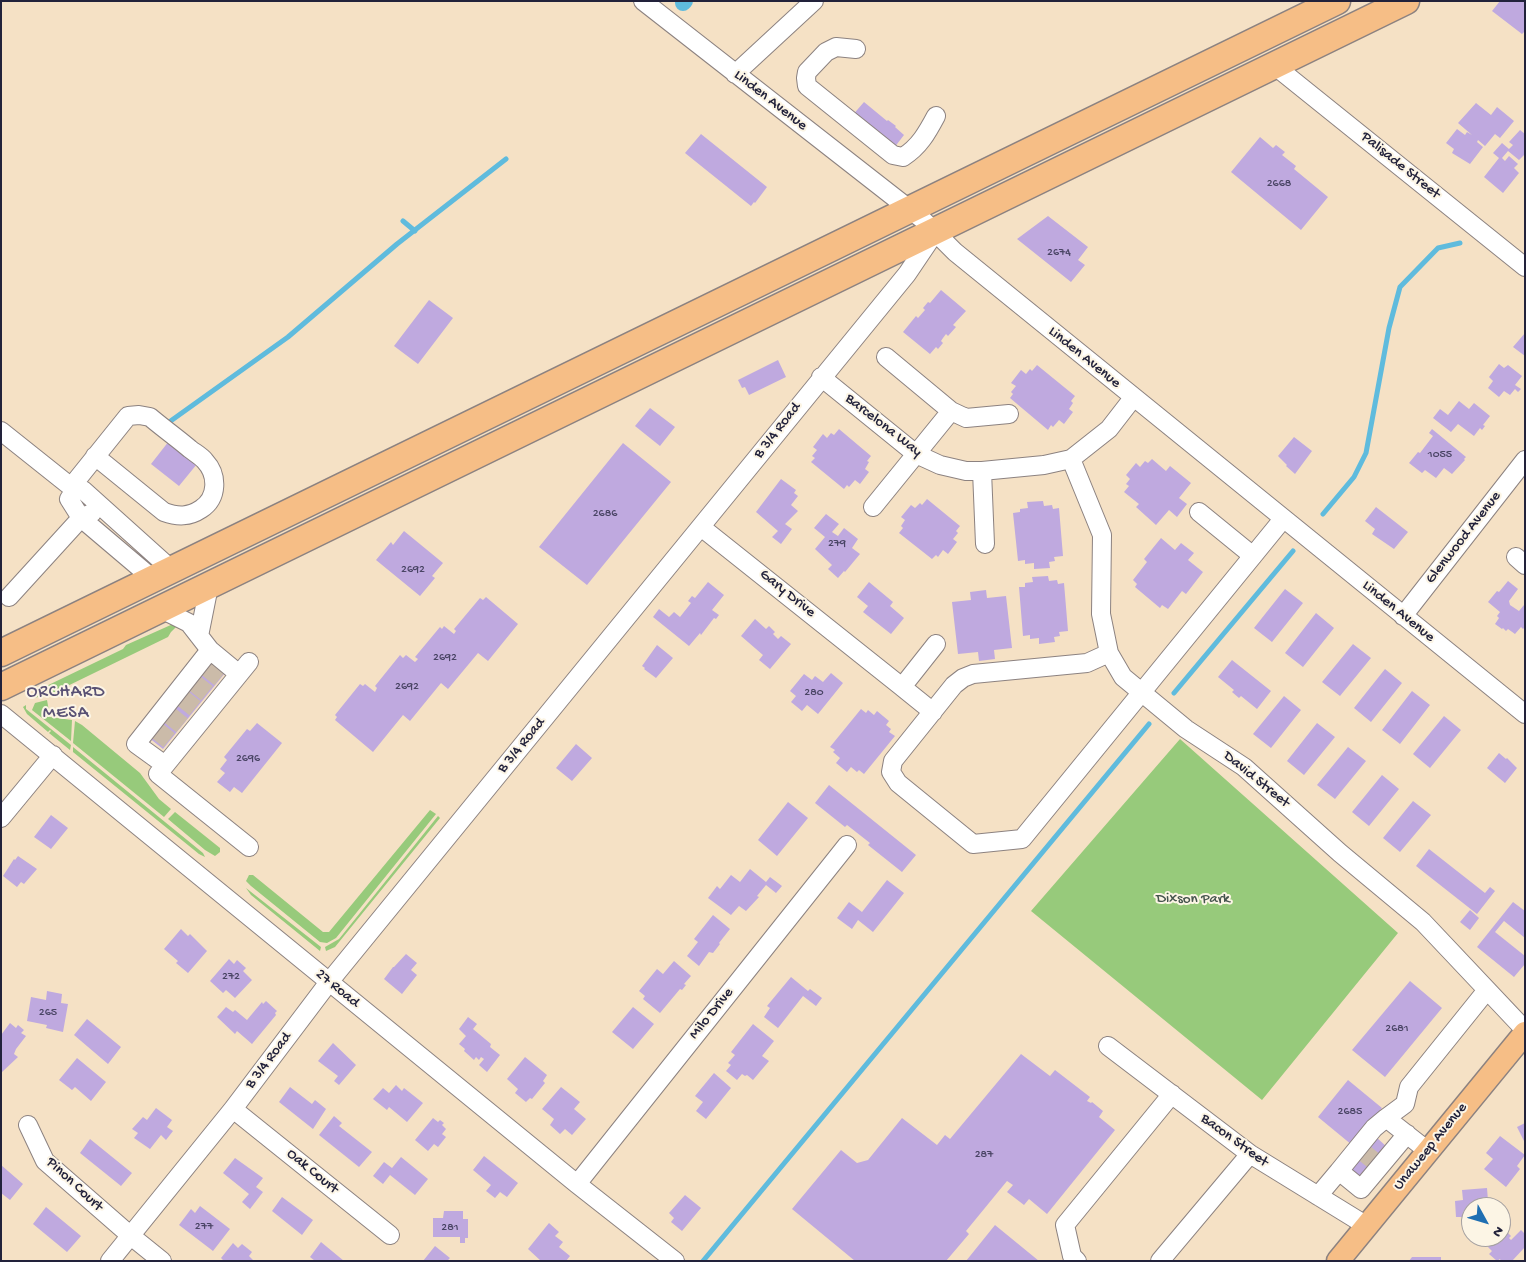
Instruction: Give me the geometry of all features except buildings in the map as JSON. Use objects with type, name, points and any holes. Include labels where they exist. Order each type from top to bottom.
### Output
[{"type":"highway","points":[[1,653],[1337,1]]},
{"type":"highway","points":[[1,687],[1406,1]]},
{"type":"main road","name":"Unaweep Avenue","points":[[1338,1261],[1525,1031]]},
{"type":"street","name":"Linden Avenue","points":[[643,1],[910,210],[935,231],[955,252],[1133,398],[1525,714]]},
{"type":"street","points":[[736,74],[814,1]]},
{"type":"street","points":[[856,49],[836,47],[826,52],[807,72],[807,86],[893,155],[903,157],[914,150],[926,135],[936,116]]},
{"type":"street","name":"Palisade Street","points":[[1275,66],[1525,267]]},
{"type":"street","name":"B 3/4 Road","points":[[110,1261],[233,1108],[329,982],[907,274],[935,231]]},
{"type":"street","points":[[886,357],[951,411],[966,418],[1010,414]]},
{"type":"street","name":"Barcelona Way","points":[[821,377],[916,454],[940,465],[966,471],[1044,464],[1071,458],[1109,429],[1133,398]]},
{"type":"street","points":[[873,507],[951,411]]},
{"type":"street","points":[[95,456],[164,512],[176,516],[188,516],[202,509],[210,502],[214,488],[214,474],[205,461],[150,417],[128,416],[95,456],[73,488],[69,499],[81,518],[162,574]]},
{"type":"street","points":[[1,431],[73,488],[83,490],[104,509],[162,574]]},
{"type":"street","name":"David Street","points":[[1071,458],[1102,535],[1101,614],[1109,653],[1123,677],[1186,729],[1244,767],[1340,853],[1423,922],[1525,1031]]},
{"type":"street","name":"Glenwood Avenue","points":[[1403,616],[1525,460]]},
{"type":"street","points":[[982,471],[985,544]]},
{"type":"street","points":[[10,597],[81,518],[104,509]]},
{"type":"street","points":[[1199,512],[1254,556]]},
{"type":"street","points":[[1109,653],[1087,663],[973,674],[962,678],[954,685],[893,761],[892,772],[898,784],[973,844],[1022,839],[1283,519]]},
{"type":"street","name":"Gary Drive","points":[[702,526],[933,712]]},
{"type":"street","points":[[199,636],[209,586]]},
{"type":"street","points":[[161,609],[189,623],[199,636],[206,660],[235,675],[213,698],[175,744],[165,766],[158,774],[248,847]]},
{"type":"street","points":[[902,687],[936,644]]},
{"type":"street","points":[[165,766],[136,744],[153,727],[206,660]]},
{"type":"street","name":"27 Road","points":[[1,714],[577,1184],[675,1261]]},
{"type":"street","points":[[1,818],[53,755]]},
{"type":"street","name":"Milo Drive","points":[[577,1184],[847,845]]},
{"type":"street","points":[[1339,1171],[1361,1189],[1374,1128],[1405,1104],[1409,1087],[1487,990]]},
{"type":"street","name":"Bacon Street","points":[[1108,1046],[1250,1154],[1367,1226]]},
{"type":"street","points":[[1077,1261],[1072,1256],[1065,1225],[1172,1094]]},
{"type":"street","name":"Oak Court","points":[[233,1108],[390,1235]]},
{"type":"street","points":[[1386,1118],[1428,1151]]},
{"type":"street","name":"Pinon Court","points":[[28,1125],[45,1161],[162,1261]]},
{"type":"street","points":[[1318,1196],[1339,1171],[1369,1157],[1408,1134]]},
{"type":"street","points":[[1160,1261],[1250,1154]]},
{"type":"green space","points":[[173,624],[177,626],[168,637],[51,694],[34,698],[33,695],[36,691],[123,649],[126,645]]},
{"type":"green space","points":[[47,700],[50,717],[72,720],[71,741],[32,710],[35,703]]},
{"type":"green space","points":[[26,705],[26,709],[71,745],[70,750],[49,733],[50,730],[48,732],[27,714],[23,707]]},
{"type":"green space","points":[[75,721],[140,773],[159,799],[171,809],[164,817],[73,743]]},
{"type":"green space","name":"Dixson Park","points":[[1180,739],[1398,933],[1262,1100],[1031,911]]},
{"type":"green space","points":[[73,747],[203,853],[205,857],[73,752]]},
{"type":"green space","points":[[430,810],[436,814],[336,938],[327,943],[320,942],[246,881],[249,875],[253,875],[323,932],[329,932]]},
{"type":"green space","points":[[175,812],[220,848],[220,852],[215,856],[205,850],[168,819]]},
{"type":"green space","points":[[438,816],[440,818],[335,947],[326,951],[325,947],[339,939]]},
{"type":"green space","points":[[246,888],[321,947],[320,951],[251,895]]},
{"type":"waterway","points":[[165,425],[288,337],[397,244],[506,159]]},
{"type":"waterway","points":[[403,221],[415,231]]},
{"type":"waterway","points":[[1323,514],[1354,477],[1366,453],[1389,328],[1400,287],[1438,248],[1460,243]]},
{"type":"waterway","points":[[1174,693],[1293,551]]},
{"type":"waterway","points":[[703,1261],[1149,724]]},
{"type":"tunnel","points":[[206,667],[221,679]]},
{"type":"tunnel","points":[[193,682],[208,694]]},
{"type":"tunnel","points":[[181,697],[196,709]]},
{"type":"tunnel","points":[[168,714],[183,726]]},
{"type":"tunnel","points":[[155,729],[170,741]]},
{"type":"tunnel","points":[[1363,1152],[1374,1161]]},
{"type":"district","name":"ORCHARD MESA","points":[[66,703]]}]
